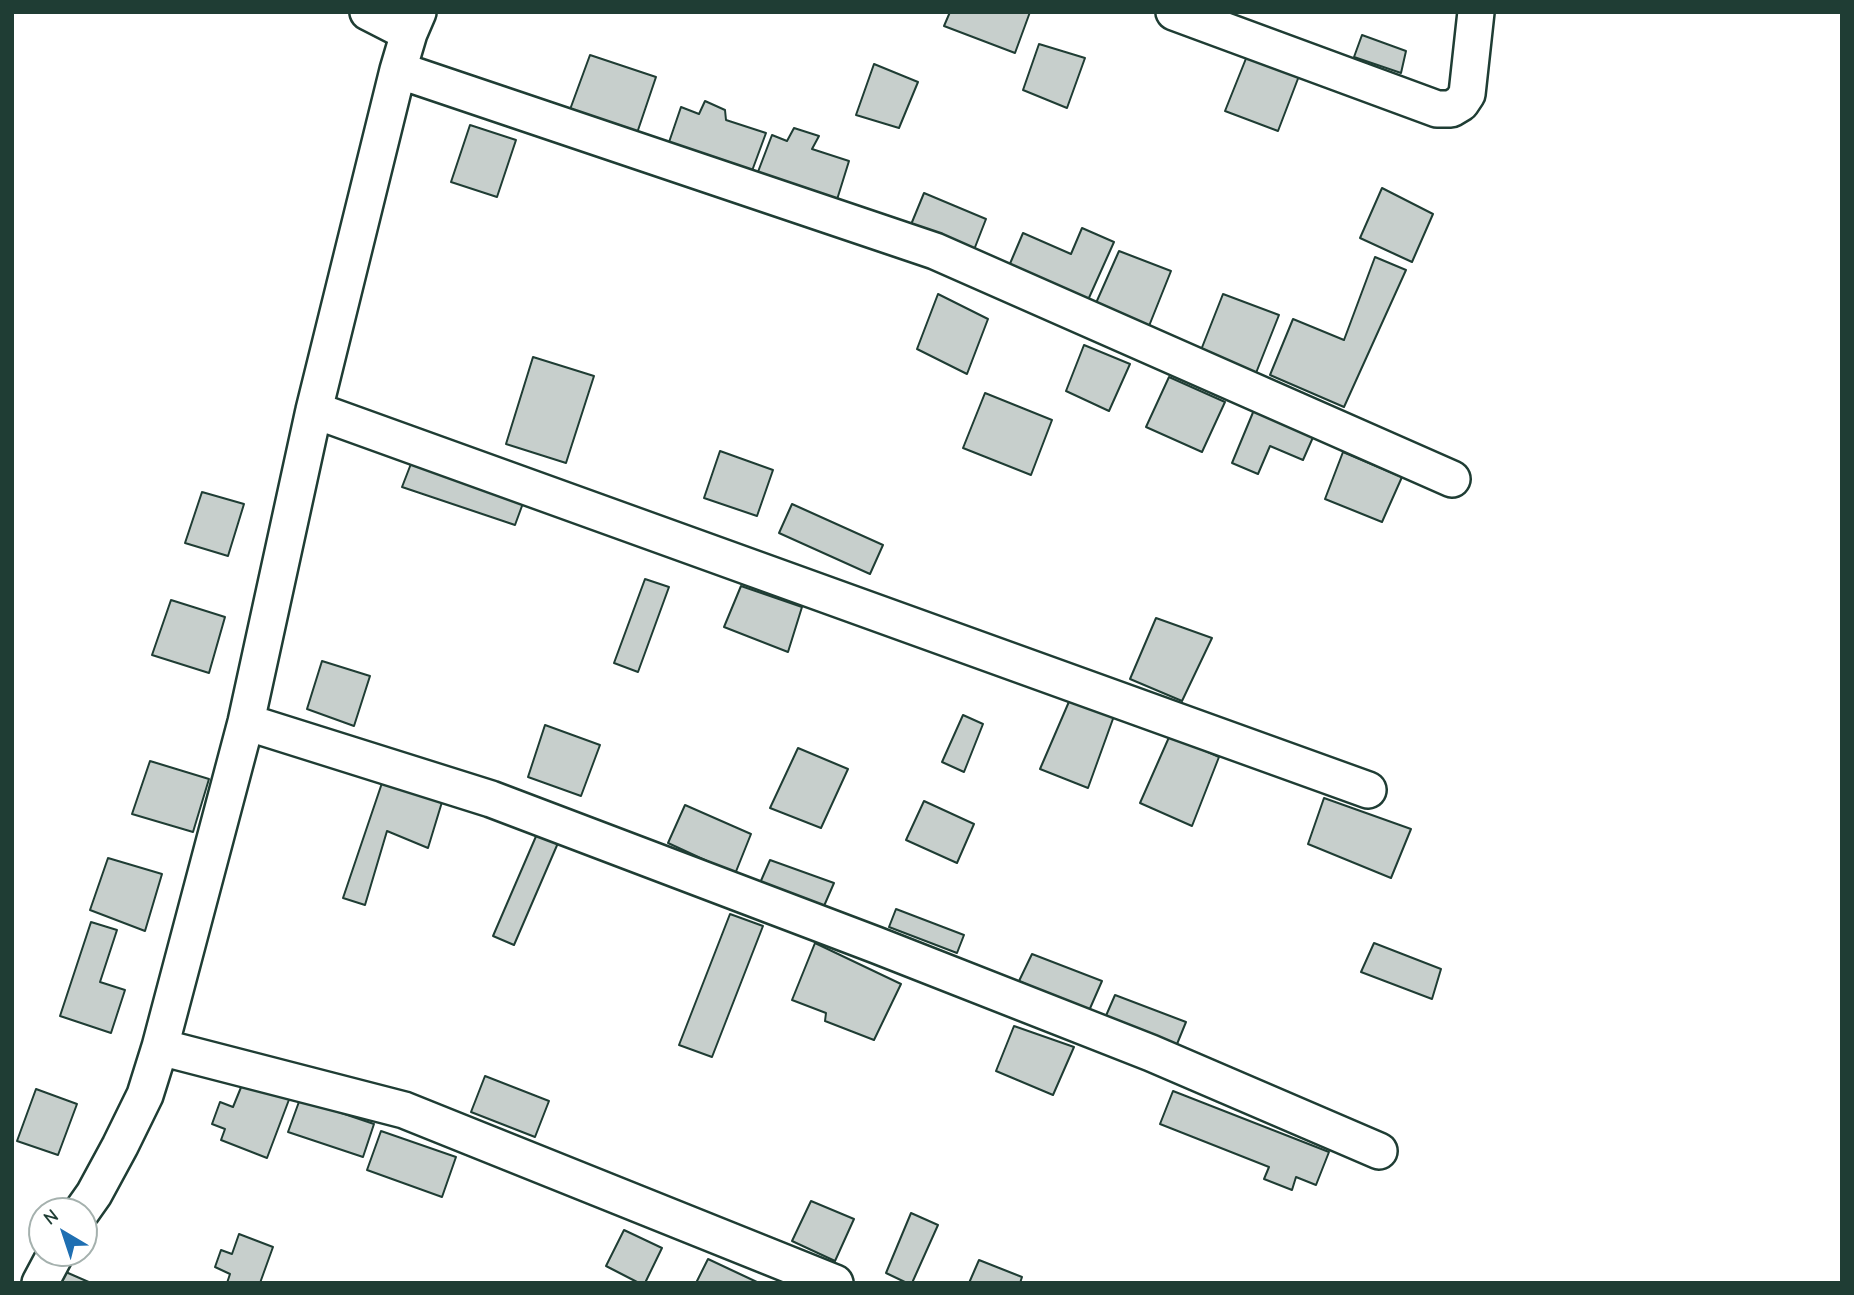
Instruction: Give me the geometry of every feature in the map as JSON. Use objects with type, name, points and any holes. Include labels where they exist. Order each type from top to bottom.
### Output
[{"type":"street","points":[[90,1197],[120,1146],[145,1095],[160,1047],[246,722],[314,410],[398,70],[413,22],[368,12]]},
{"type":"street","points":[[1174,12],[1437,109],[1451,109],[1461,103],[1467,94],[1476,12]]},
{"type":"street","points":[[398,70],[935,251],[1452,479]]},
{"type":"street","points":[[314,410],[1368,790]]},
{"type":"street","points":[[246,722],[491,799],[1151,1053],[1379,1152]]},
{"type":"street","points":[[160,1047],[404,1110],[835,1283]]},
{"type":"street","points":[[40,1283],[49,1267]]},
{"type":"building","points":[[950,12],[1030,12],[1015,53],[944,26]]},
{"type":"building","points":[[1362,35],[1406,51],[1401,73],[1354,57]]},
{"type":"building","points":[[1039,44],[1085,58],[1067,108],[1023,90]]},
{"type":"building","points":[[590,55],[656,77],[635,139],[568,115]]},
{"type":"building","points":[[1247,56],[1299,76],[1278,131],[1225,111]]},
{"type":"building","points":[[874,64],[918,82],[899,128],[856,115]]},
{"type":"building","points":[[705,101],[725,110],[726,120],[766,133],[749,179],[666,151],[681,107],[699,114]]},
{"type":"building","points":[[470,125],[516,140],[497,197],[451,182]]},
{"type":"building","points":[[794,128],[819,136],[812,149],[849,161],[835,206],[756,177],[772,135],[787,141]]},
{"type":"building","points":[[1382,188],[1433,214],[1412,262],[1360,238]]},
{"type":"building","points":[[924,193],[986,219],[972,255],[910,227]]},
{"type":"building","points":[[1082,228],[1114,242],[1088,300],[1009,266],[1023,233],[1071,254]]},
{"type":"building","points":[[1119,251],[1171,271],[1149,326],[1096,303]]},
{"type":"building","points":[[1375,257],[1406,270],[1344,407],[1270,375],[1293,319],[1344,340]]},
{"type":"building","points":[[938,294],[988,319],[967,374],[917,349]]},
{"type":"building","points":[[1223,294],[1279,315],[1256,373],[1201,350]]},
{"type":"building","points":[[1084,345],[1130,364],[1109,411],[1066,391]]},
{"type":"building","points":[[533,357],[594,376],[566,463],[506,444]]},
{"type":"building","points":[[1169,377],[1225,402],[1202,452],[1146,427]]},
{"type":"building","points":[[985,393],[1052,420],[1031,475],[963,448]]},
{"type":"building","points":[[1254,410],[1314,435],[1303,460],[1270,446],[1258,474],[1232,463]]},
{"type":"building","points":[[720,451],[773,470],[757,516],[704,498]]},
{"type":"building","points":[[1343,452],[1402,477],[1382,522],[1325,499]]},
{"type":"building","points":[[414,456],[526,495],[515,525],[402,487]]},
{"type":"building","points":[[202,492],[244,504],[228,556],[185,543]]},
{"type":"building","points":[[792,504],[883,545],[870,574],[779,533]]},
{"type":"building","points":[[645,579],[669,587],[638,672],[614,663]]},
{"type":"building","points":[[741,586],[802,607],[788,652],[724,627]]},
{"type":"building","points":[[171,600],[225,617],[209,673],[152,655]]},
{"type":"building","points":[[1156,618],[1212,638],[1182,701],[1130,679]]},
{"type":"building","points":[[322,661],[370,676],[354,726],[307,709]]},
{"type":"building","points":[[1071,697],[1114,716],[1088,788],[1040,769]]},
{"type":"building","points":[[963,715],[983,724],[964,772],[942,762]]},
{"type":"building","points":[[545,725],[600,745],[581,796],[528,777]]},
{"type":"building","points":[[1170,735],[1219,757],[1192,826],[1140,803]]},
{"type":"building","points":[[798,748],[848,769],[821,828],[770,808]]},
{"type":"building","points":[[150,761],[209,779],[193,832],[132,814]]},
{"type":"building","points":[[382,783],[442,802],[428,848],[387,831],[365,905],[343,898]]},
{"type":"building","points":[[1324,798],[1411,829],[1391,878],[1308,844]]},
{"type":"building","points":[[924,801],[974,824],[957,863],[906,840]]},
{"type":"building","points":[[685,805],[751,834],[735,874],[668,843]]},
{"type":"building","points":[[537,834],[558,843],[514,945],[493,936]]},
{"type":"building","points":[[108,858],[162,874],[145,931],[90,910]]},
{"type":"building","points":[[770,860],[834,883],[824,906],[760,883]]},
{"type":"building","points":[[896,909],[964,935],[957,953],[889,927]]},
{"type":"building","points":[[730,914],[763,926],[712,1057],[679,1045]]},
{"type":"building","points":[[91,922],[117,930],[100,982],[125,990],[111,1033],[60,1016]]},
{"type":"building","points":[[815,943],[901,984],[874,1040],[825,1021],[826,1013],[792,1000]]},
{"type":"building","points":[[1374,943],[1441,969],[1432,999],[1361,972]]},
{"type":"building","points":[[1032,954],[1102,981],[1088,1013],[1019,981]]},
{"type":"building","points":[[1115,995],[1186,1022],[1175,1049],[1105,1018]]},
{"type":"building","points":[[1014,1026],[1074,1047],[1053,1095],[996,1071]]},
{"type":"building","points":[[485,1076],[549,1101],[535,1137],[471,1112]]},
{"type":"building","points":[[244,1080],[290,1097],[267,1158],[221,1140],[225,1129],[212,1124],[220,1102],[233,1107]]},
{"type":"building","points":[[36,1089],[77,1104],[58,1155],[17,1141]]},
{"type":"building","points":[[1173,1091],[1329,1152],[1316,1185],[1296,1177],[1292,1190],[1264,1179],[1269,1167],[1160,1124]]},
{"type":"building","points":[[300,1099],[374,1124],[363,1157],[288,1132]]},
{"type":"building","points":[[381,1131],[456,1157],[442,1197],[367,1170]]},
{"type":"building","points":[[811,1201],[854,1219],[835,1261],[792,1241]]},
{"type":"building","points":[[911,1213],[938,1225],[912,1283],[907,1283],[886,1273]]},
{"type":"building","points":[[624,1230],[662,1248],[645,1283],[639,1283],[606,1266]]},
{"type":"building","points":[[239,1234],[273,1247],[260,1283],[227,1283],[230,1274],[215,1267],[221,1250],[232,1254]]},
{"type":"building","points":[[708,1259],[759,1283],[696,1283]]},
{"type":"building","points":[[979,1260],[1022,1277],[1020,1283],[969,1283]]},
{"type":"building","points":[[52,1267],[54,1267],[91,1283],[45,1283]]}]
